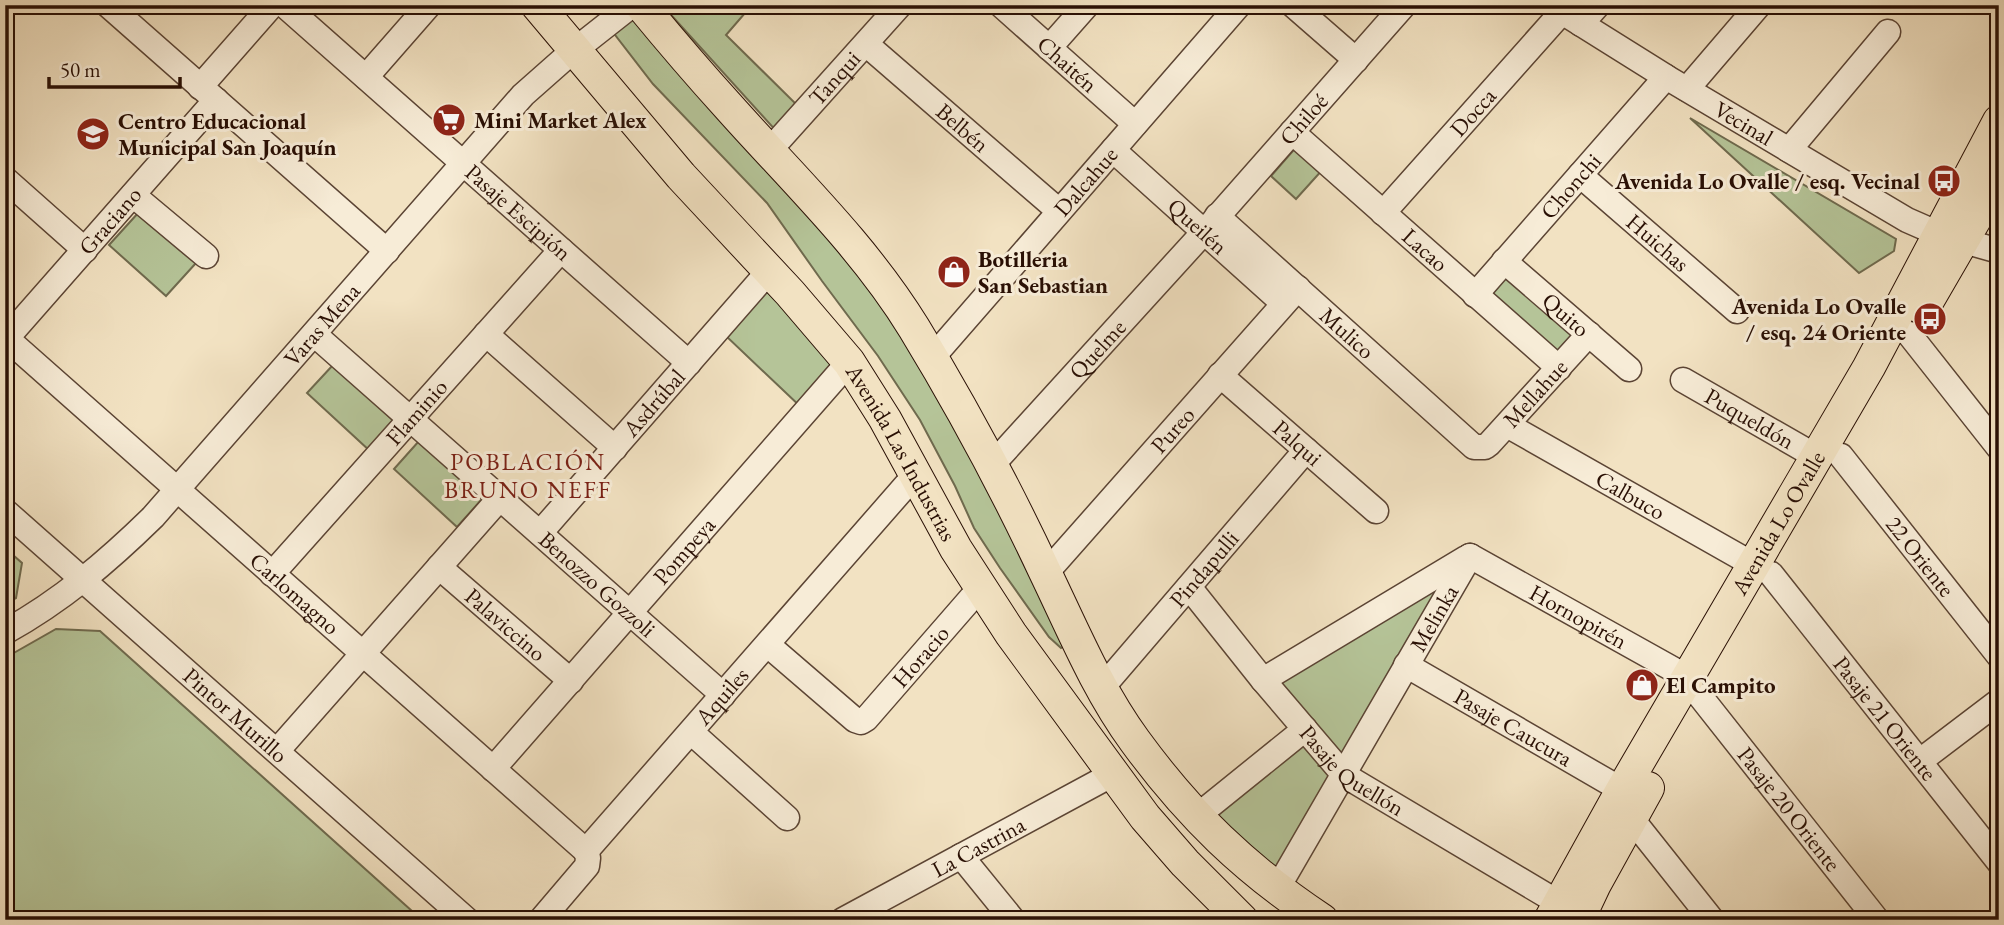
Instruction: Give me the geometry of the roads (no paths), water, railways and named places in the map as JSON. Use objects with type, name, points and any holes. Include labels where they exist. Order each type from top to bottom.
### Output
[{"type":"main road","name":"Avenida Las Industrias","points":[[537,5],[681,176],[849,362],[885,419],[942,525],[1011,634],[1165,841],[1242,920]]},
{"type":"main road","points":[[641,5],[863,255],[896,300],[932,358],[991,466],[1101,689],[1133,739],[1171,788],[1218,839],[1277,889],[1322,920]]},
{"type":"main road","name":"Avenida Lo Ovalle","points":[[1829,457],[1869,367],[1969,227],[1999,121]]},
{"type":"main road","name":"Avenida Lo Ovalle","points":[[1562,914],[1829,457],[1909,334],[1999,178]]},
{"type":"street","name":"Graciano","points":[[6,338],[133,195],[272,5]]},
{"type":"street","name":"Pasaje Escipión","points":[[284,5],[689,363]]},
{"type":"street","points":[[366,77],[429,5]]},
{"type":"street","name":"Varas Mena","points":[[5,632],[59,600],[153,517],[523,95],[539,79],[632,5]]},
{"type":"street","name":"Tanqui","points":[[769,151],[900,5]]},
{"type":"street","name":"Chaitén","points":[[1001,5],[1135,124]]},
{"type":"street","points":[[1049,48],[1087,5]]},
{"type":"street","name":"Dalcahue","points":[[932,358],[1239,5]]},
{"type":"street","points":[[1293,5],[1356,60]]},
{"type":"street","name":"Chiloé","points":[[1211,224],[1404,5]]},
{"type":"street","name":"Docca","points":[[1383,213],[1565,14],[1598,5]]},
{"type":"street","name":"Chonchi","points":[[1475,295],[1580,175],[1759,5]]},
{"type":"street","points":[[117,8],[208,93],[387,251]]},
{"type":"street","name":"Vecinal","points":[[1565,14],[1907,220],[1969,227],[1999,251]]},
{"type":"street","points":[[1789,150],[1888,32]]},
{"type":"street","name":"Belbén","points":[[866,44],[1059,212]]},
{"type":"street","name":"Lacao","points":[[1292,132],[1559,368]]},
{"type":"street","name":"Queilén","points":[[1113,150],[1211,224],[1290,295]]},
{"type":"street","name":"Huichas","points":[[1580,175],[1737,312]]},
{"type":"street","points":[[5,179],[85,250]]},
{"type":"street","points":[[133,195],[206,256]]},
{"type":"street","name":"Quelme","points":[[991,466],[1211,224]]},
{"type":"street","name":"Flaminio","points":[[272,574],[561,250]]},
{"type":"street","name":"Quito","points":[[1504,261],[1629,369]]},
{"type":"street","name":"Asdrúbal","points":[[540,533],[769,271]]},
{"type":"street","name":"Pureo","points":[[1046,573],[1290,295]]},
{"type":"street","name":"Mulico","points":[[1290,295],[1470,444],[1479,448]]},
{"type":"street","name":"Benozzo Gozzoli","points":[[314,334],[723,695]]},
{"type":"street","points":[[486,334],[615,448]]},
{"type":"street","name":"Mellahue","points":[[1479,448],[1489,444],[1589,334]]},
{"type":"street","points":[[1909,334],[1999,448]]},
{"type":"street","name":"Carlomagno","points":[[6,338],[586,851]]},
{"type":"street","name":"Pompeya","points":[[493,769],[849,362]]},
{"type":"street","name":"Palqui","points":[[1220,375],[1376,512]]},
{"type":"street","name":"Puqueldón","points":[[1683,380],[1829,457]]},
{"type":"street","name":"Calbuco","points":[[1507,425],[1763,569]]},
{"type":"street","name":"Pindapulli","points":[[1101,689],[1306,450]]},
{"type":"street","name":"22 Oriente","points":[[1829,457],[1999,656]]},
{"type":"street","name":"Aquiles","points":[[541,920],[587,866],[586,851],[915,475]]},
{"type":"street","points":[[277,751],[500,498]]},
{"type":"street","name":"Pintor Murillo","points":[[5,511],[467,920]]},
{"type":"street","name":"Melinka","points":[[1277,889],[1470,556]]},
{"type":"street","name":"Melinka","points":[[1263,680],[1470,556]]},
{"type":"street","name":"Hornopirén","points":[[1470,556],[1694,687]]},
{"type":"street","name":"Palaviccino","points":[[439,567],[571,681]]},
{"type":"street","name":"Pasaje 21 Oriente","points":[[1763,569],[1999,862]]},
{"type":"street","name":"Pasaje Quellón","points":[[1189,587],[1344,775],[1562,914]]},
{"type":"street","name":"Horacio","points":[[768,645],[860,722],[866,719],[980,588]]},
{"type":"street","name":"Pasaje Caucura","points":[[1406,665],[1626,804]]},
{"type":"street","name":"Pasaje 20 Oriente","points":[[1694,687],[1877,920]]},
{"type":"street","points":[[1920,761],[1999,701]]},
{"type":"street","points":[[1196,817],[1305,729]]},
{"type":"street","points":[[691,732],[787,818]]},
{"type":"street","name":"La Castrina","points":[[843,920],[1113,774]]},
{"type":"street","points":[[1626,804],[1712,920]]},
{"type":"street","points":[[961,856],[1013,920]]},
{"type":"place","name":"Mini Market Alex","points":[[449,120]]},
{"type":"place","name":"Centro Educacional Municipal San Joaquín","points":[[93,134]]},
{"type":"place","name":"Avenida Lo Ovalle / esq. Vecinal","points":[[1944,181]]},
{"type":"place","name":"Botilleria San Sebastian","points":[[954,272]]},
{"type":"place","name":"Avenida Lo Ovalle / esq. 24 Oriente","points":[[1930,319]]},
{"type":"place","name":"El Campito","points":[[1642,685]]},
{"type":"district","name":"POBLACIÓN BRUNO NEFF","points":[[528,475]]}]
